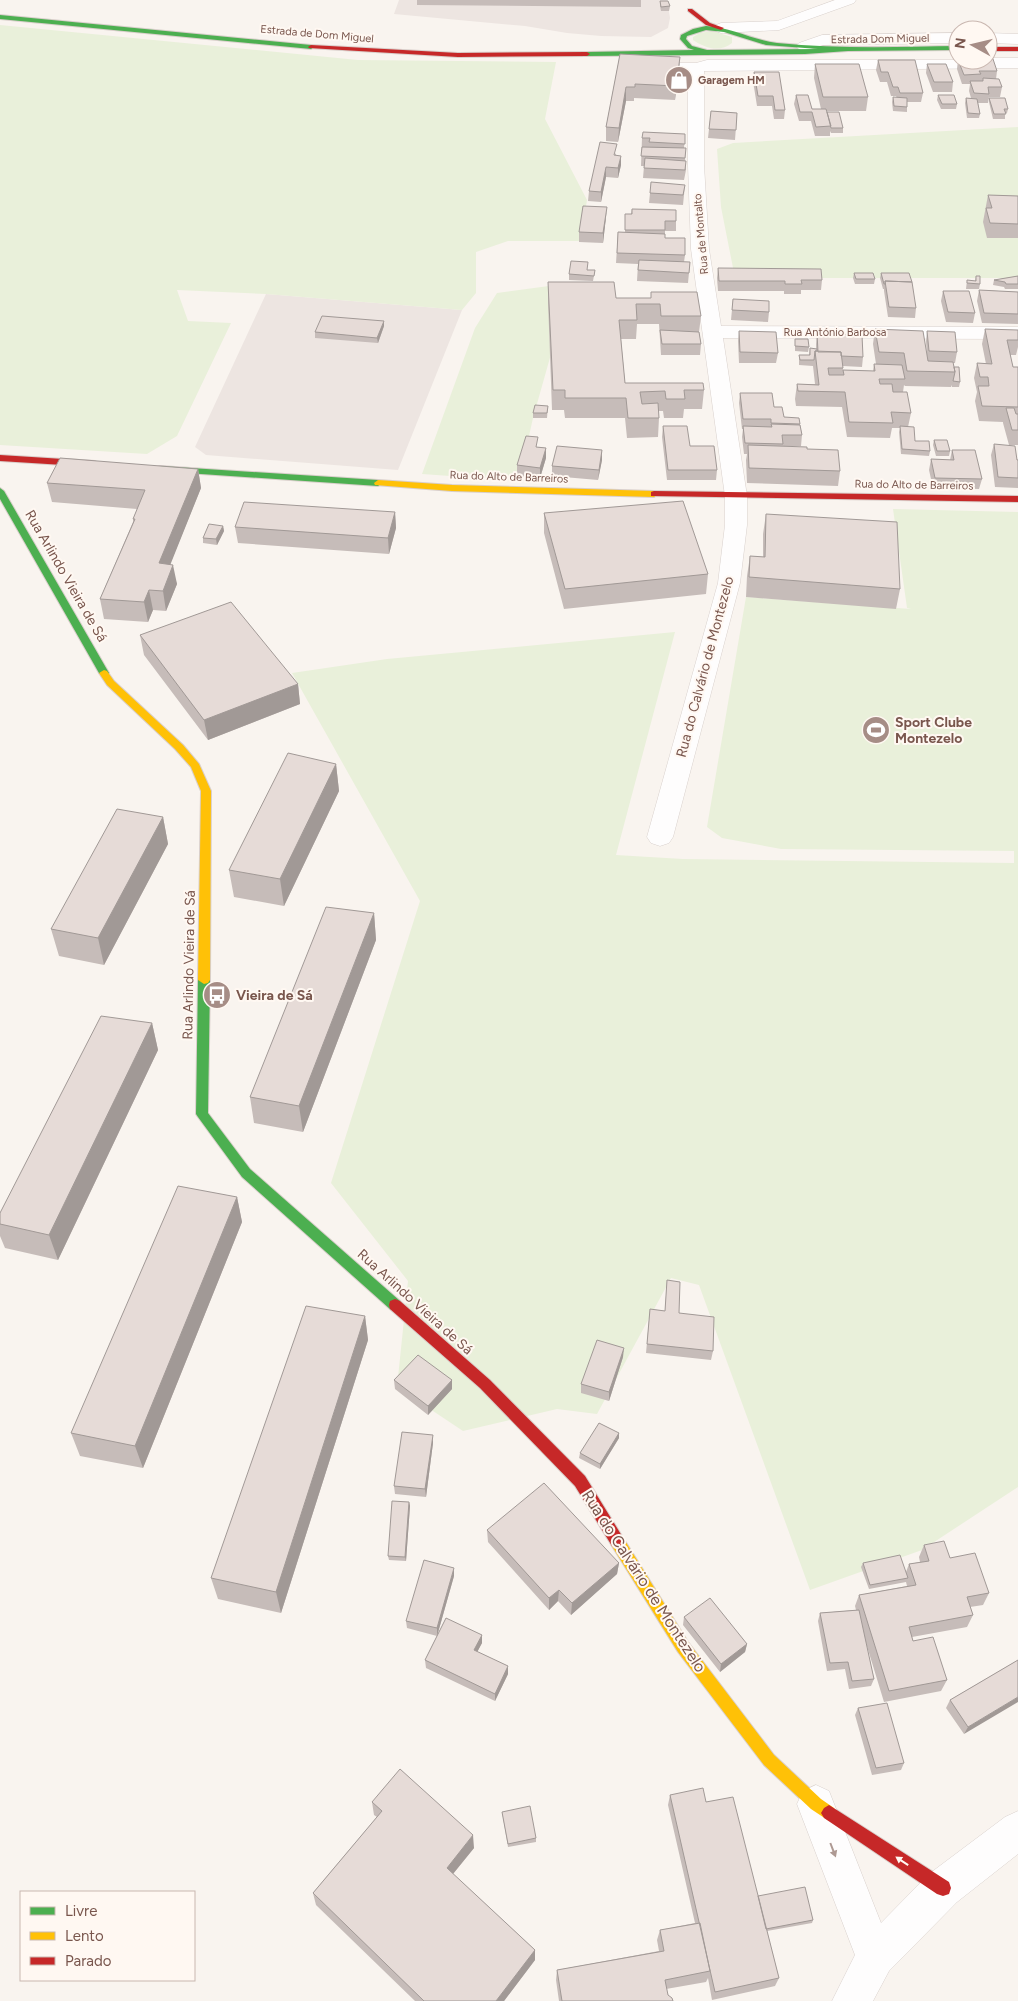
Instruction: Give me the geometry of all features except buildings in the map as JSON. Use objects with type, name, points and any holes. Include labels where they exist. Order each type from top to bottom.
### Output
[{"type":"street","points":[[728,31],[779,25],[850,0]]},
{"type":"street","points":[[690,5],[708,24],[739,37],[738,45],[725,51]]},
{"type":"street","points":[[686,34],[691,26],[690,5]]},
{"type":"street","name":"Estrada de Dom Miguel","points":[[0,17],[336,49],[458,56],[631,60]]},
{"type":"street","name":"Estrada Dom Miguel","points":[[631,60],[703,28],[728,31],[805,54]]},
{"type":"street","name":"Estrada Dom Miguel","points":[[686,34],[683,39],[685,43],[690,47],[706,52]]},
{"type":"street","name":"Estrada Dom Miguel","points":[[805,54],[822,40],[948,38]]},
{"type":"street","points":[[998,38],[1018,39]]},
{"type":"street","name":"Estrada Dom Miguel","points":[[696,68],[848,49],[948,48]]},
{"type":"street","points":[[998,48],[1018,49]]},
{"type":"street","name":"Estrada Dom Miguel","points":[[631,60],[659,54],[725,51],[1018,63]]},
{"type":"street","points":[[631,60],[696,68]]},
{"type":"street","name":"Rua de Montalto","points":[[696,68],[696,165],[700,249],[736,496]]},
{"type":"street","name":"Rua António Barbosa","points":[[712,332],[1018,333]]},
{"type":"street","points":[[0,458],[103,465]]},
{"type":"street","name":"Rua do Alto de Barreiros","points":[[151,468],[452,488],[736,496],[1018,499]]},
{"type":"street","name":"Rua Arlindo Vieira de Sá","points":[[0,491],[110,682],[179,747],[195,766],[206,791],[202,1114],[246,1172],[485,1384]]},
{"type":"street","name":"Rua do Calvário de Montezelo","points":[[660,837],[729,583],[736,525],[736,496]]},
{"type":"street","name":"Rua do Calvário de Montezelo","points":[[485,1384],[580,1481],[683,1647],[769,1760],[816,1804],[943,1888]]},
{"type":"street","name":"Rua do Calvário de Montezelo","points":[[816,1804],[874,1957]]},
{"type":"street","points":[[852,2001],[874,1957],[943,1888],[1018,1830]]},
{"type":"shaded area","points":[[399,0],[667,0],[670,18],[668,28],[651,37],[601,36],[525,26],[394,14]]},
{"type":"shaded area","points":[[266,294],[462,310],[398,470],[206,455],[195,447]]},
{"type":"green space","points":[[0,25],[358,60],[556,62],[545,119],[587,200],[580,241],[508,241],[476,252],[476,293],[462,310],[266,294],[177,290],[188,321],[231,323],[177,436],[147,454],[0,445]]},
{"type":"green space","points":[[712,31],[732,37],[732,43],[718,49],[702,45],[693,40],[693,37],[700,33]]},
{"type":"green space","points":[[1018,127],[1018,278],[735,278],[721,207],[717,149],[733,143]]},
{"type":"green space","points":[[571,283],[533,418],[519,481],[422,474],[475,328],[497,293]]},
{"type":"green space","points":[[893,509],[1018,512],[1018,1487],[922,1550],[810,1590],[699,1285],[671,1278],[597,1414],[557,1409],[463,1431],[397,1387],[408,1281],[331,1183],[420,901],[292,673],[387,659],[675,632],[616,855],[683,859],[1014,863],[1014,851],[781,849],[722,838],[707,827],[746,597],[911,609],[907,608]]},
{"type":"traffic: fast","points":[[0,17],[311,47]]},
{"type":"traffic: fast","points":[[716,28],[766,43],[848,49],[805,52],[707,52],[690,47],[683,39],[684,35],[695,30],[716,28]]},
{"type":"traffic: fast","points":[[848,49],[948,48]]},
{"type":"traffic: fast","points":[[587,54],[707,52]]},
{"type":"traffic: fast","points":[[160,469],[378,483]]},
{"type":"traffic: fast","points":[[0,491],[104,673]]},
{"type":"traffic: fast","points":[[204,980],[202,1114],[246,1173],[395,1305]]},
{"type":"traffic: slow","points":[[378,483],[452,488],[654,494]]},
{"type":"traffic: slow","points":[[104,673],[110,683],[179,747],[195,766],[206,791],[204,980]]},
{"type":"traffic: slow","points":[[617,1541],[683,1647],[769,1760],[816,1804],[829,1813]]},
{"type":"traffic: jam","points":[[690,10],[708,24],[721,28]]},
{"type":"traffic: jam","points":[[311,47],[458,55],[587,54]]},
{"type":"traffic: jam","points":[[998,49],[1018,49]]},
{"type":"traffic: jam","points":[[0,458],[95,464]]},
{"type":"traffic: jam","points":[[654,494],[1018,499]]},
{"type":"traffic: jam","points":[[395,1305],[485,1384],[580,1481],[617,1541]]},
{"type":"traffic: jam","points":[[829,1813],[943,1888]]},
{"type":"place","name":"Garagem HM","points":[[679,80]]},
{"type":"place","name":"Sport Clube Montezelo","points":[[876,730]]},
{"type":"place","name":"Vieira de Sá","points":[[217,995]]}]
